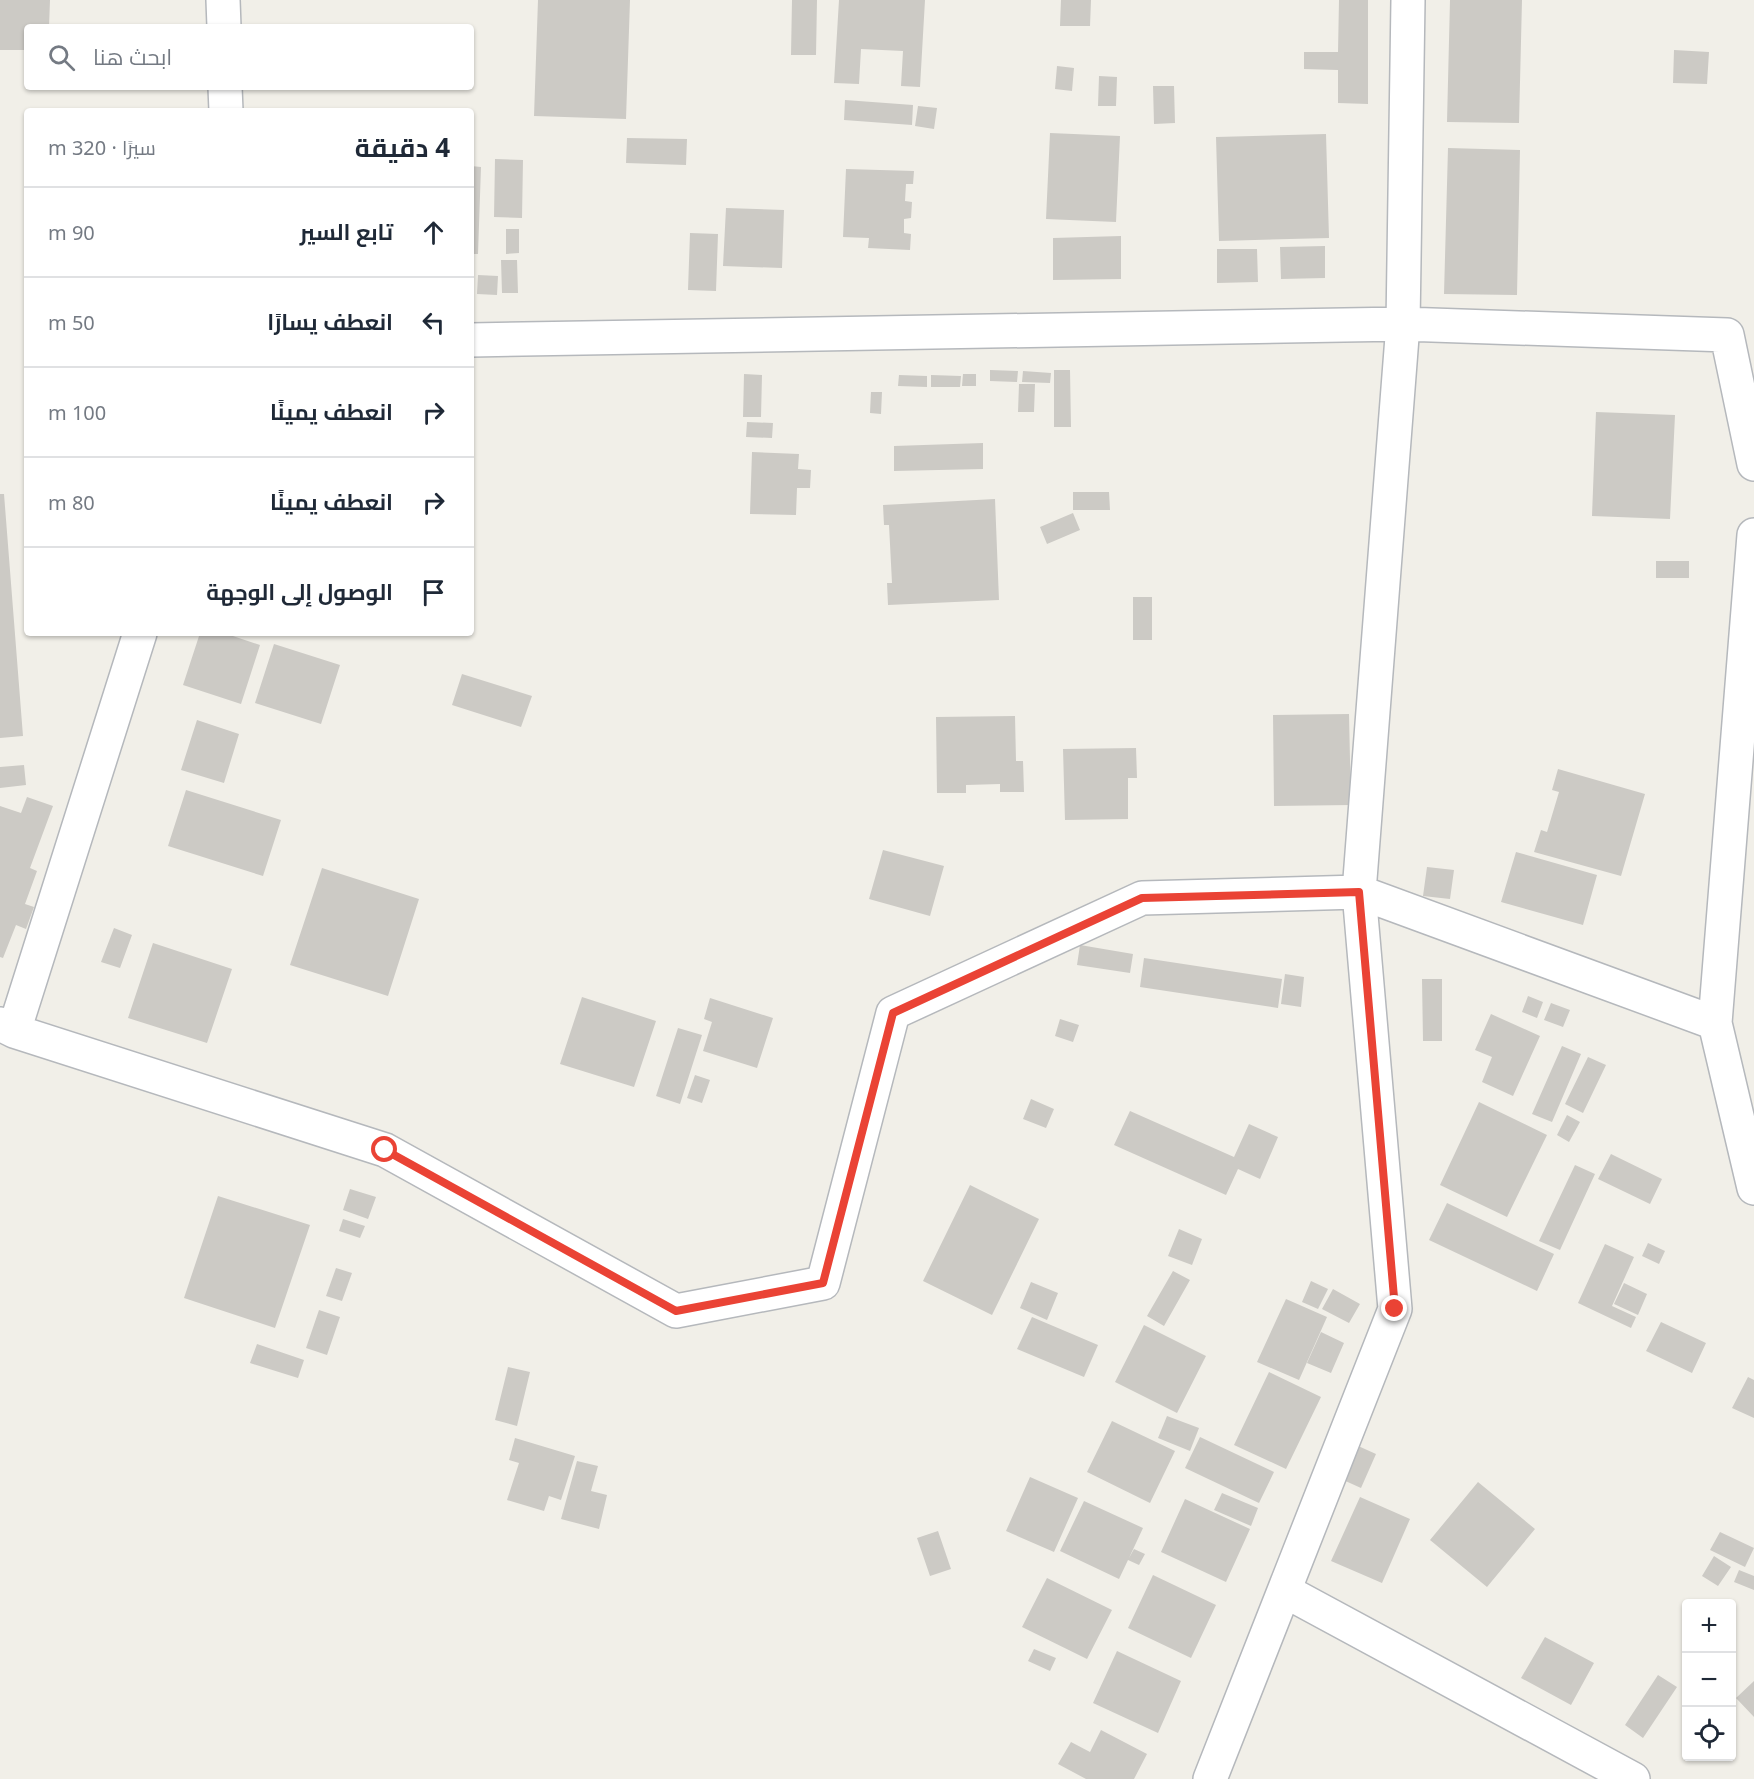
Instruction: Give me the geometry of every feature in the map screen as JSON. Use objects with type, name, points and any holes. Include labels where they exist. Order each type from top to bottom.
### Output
[{"type":"street","points":[[223,0],[224,24]]},
{"type":"street","points":[[1210,1779],[1395,1309],[1359,892],[1404,324],[1408,0]]},
{"type":"street","points":[[225,90],[226,108]]},
{"type":"street","points":[[474,340],[1404,324],[1727,335],[1754,464]]},
{"type":"street","points":[[1754,535],[1715,1023],[1754,1188]]},
{"type":"street","points":[[139,636],[7,1028],[385,1150],[676,1311],[823,1283],[893,1013],[1142,898],[1359,892],[1715,1023]]},
{"type":"street","points":[[1285,1591],[1634,1779]]},
{"type":"building","points":[[0,0],[50,0],[49,24],[24,24],[24,50],[0,50]]},
{"type":"building","points":[[538,0],[630,0],[626,119],[534,116]]},
{"type":"building","points":[[792,0],[817,0],[816,55],[791,55]]},
{"type":"building","points":[[839,0],[925,0],[920,87],[901,86],[903,51],[861,49],[859,84],[834,83]]},
{"type":"building","points":[[1061,0],[1091,0],[1090,26],[1060,26]]},
{"type":"building","points":[[1339,0],[1368,0],[1368,104],[1338,103],[1338,70],[1304,69],[1304,52],[1338,52]]},
{"type":"building","points":[[1450,0],[1522,0],[1519,123],[1447,122]]},
{"type":"building","points":[[1674,50],[1709,52],[1707,84],[1673,83]]},
{"type":"building","points":[[1057,66],[1074,68],[1072,91],[1055,89]]},
{"type":"building","points":[[1099,76],[1117,77],[1116,106],[1098,106]]},
{"type":"building","points":[[1153,86],[1174,86],[1175,123],[1154,124]]},
{"type":"building","points":[[845,100],[913,105],[912,125],[844,120]]},
{"type":"building","points":[[918,106],[937,108],[934,129],[915,126]]},
{"type":"building","points":[[1050,133],[1120,136],[1116,222],[1046,219]]},
{"type":"building","points":[[1326,134],[1329,238],[1219,241],[1216,137]]},
{"type":"building","points":[[627,138],[687,139],[686,165],[626,163]]},
{"type":"building","points":[[1448,148],[1520,150],[1517,295],[1444,294]]},
{"type":"building","points":[[495,159],[523,160],[522,218],[494,217]]},
{"type":"building","points":[[474,166],[481,167],[478,254],[474,254]]},
{"type":"building","points":[[846,169],[914,171],[913,184],[906,184],[905,201],[912,202],[911,218],[904,219],[904,233],[911,234],[910,250],[868,248],[869,238],[843,237]]},
{"type":"building","points":[[726,208],[784,210],[782,268],[723,266]]},
{"type":"building","points":[[506,229],[519,229],[519,253],[506,254]]},
{"type":"building","points":[[690,233],[718,234],[716,291],[688,290]]},
{"type":"building","points":[[1121,236],[1121,279],[1053,280],[1053,238]]},
{"type":"building","points":[[1325,246],[1325,278],[1281,279],[1280,247]]},
{"type":"building","points":[[1217,249],[1257,249],[1258,282],[1217,283]]},
{"type":"building","points":[[501,260],[517,260],[518,293],[502,293]]},
{"type":"building","points":[[478,275],[498,276],[497,295],[477,294]]},
{"type":"building","points":[[990,370],[1018,371],[1017,382],[990,381]]},
{"type":"building","points":[[1054,370],[1070,370],[1071,427],[1054,427]]},
{"type":"building","points":[[1023,371],[1051,373],[1050,383],[1022,382]]},
{"type":"building","points":[[744,374],[762,375],[761,417],[743,417]]},
{"type":"building","points":[[963,374],[976,374],[976,386],[962,386]]},
{"type":"building","points":[[899,375],[927,376],[927,387],[898,386]]},
{"type":"building","points":[[931,375],[961,376],[960,387],[931,387]]},
{"type":"building","points":[[1019,384],[1035,384],[1034,412],[1018,412]]},
{"type":"building","points":[[871,392],[882,392],[881,414],[870,413]]},
{"type":"building","points":[[1596,412],[1675,415],[1670,519],[1592,516]]},
{"type":"building","points":[[747,422],[773,423],[772,438],[746,437]]},
{"type":"building","points":[[983,443],[983,469],[894,471],[894,446]]},
{"type":"building","points":[[752,452],[799,454],[798,469],[811,470],[810,488],[797,488],[796,515],[750,514]]},
{"type":"building","points":[[1073,492],[1109,492],[1110,510],[1073,510]]},
{"type":"building","points":[[0,494],[4,494],[23,736],[0,738]]},
{"type":"building","points":[[995,499],[999,600],[888,605],[887,583],[892,583],[889,525],[884,525],[883,505]]},
{"type":"building","points":[[1073,513],[1080,530],[1047,544],[1040,527]]},
{"type":"building","points":[[1656,561],[1689,561],[1689,578],[1656,578]]},
{"type":"building","points":[[1133,597],[1152,597],[1152,640],[1133,640]]},
{"type":"building","points":[[199,636],[233,636],[260,645],[241,704],[183,685]]},
{"type":"building","points":[[274,644],[340,665],[321,724],[255,703]]},
{"type":"building","points":[[462,674],[532,696],[521,727],[452,705]]},
{"type":"building","points":[[1349,714],[1351,805],[1274,806],[1273,715]]},
{"type":"building","points":[[1015,716],[1016,761],[1023,761],[1024,792],[1000,792],[1000,784],[966,785],[966,793],[937,793],[936,717]]},
{"type":"building","points":[[197,720],[239,734],[224,783],[181,770]]},
{"type":"building","points":[[1136,748],[1137,778],[1128,778],[1128,819],[1065,820],[1063,749]]},
{"type":"building","points":[[24,765],[26,785],[0,788],[0,767]]},
{"type":"building","points":[[1558,769],[1645,794],[1621,876],[1534,852],[1541,830],[1547,832],[1559,792],[1552,790]]},
{"type":"building","points":[[186,790],[281,820],[263,876],[168,846]]},
{"type":"building","points":[[27,797],[53,806],[30,868],[37,871],[25,904],[34,907],[26,929],[16,925],[3,958],[0,957],[0,806],[21,813]]},
{"type":"building","points":[[883,850],[944,866],[930,916],[869,899]]},
{"type":"building","points":[[1516,852],[1597,875],[1583,925],[1501,902]]},
{"type":"building","points":[[1427,867],[1454,870],[1450,899],[1423,896]]},
{"type":"building","points":[[322,868],[419,899],[388,996],[290,965]]},
{"type":"building","points":[[114,928],[132,935],[120,968],[101,962]]},
{"type":"building","points":[[153,943],[232,969],[207,1043],[128,1018]]},
{"type":"building","points":[[1080,945],[1133,954],[1130,973],[1077,965]]},
{"type":"building","points":[[1144,958],[1282,979],[1278,1008],[1140,987]]},
{"type":"building","points":[[1285,974],[1304,977],[1301,1007],[1281,1004]]},
{"type":"building","points":[[1422,979],[1442,979],[1442,1041],[1423,1041]]},
{"type":"building","points":[[1528,996],[1543,1002],[1537,1018],[1522,1012]]},
{"type":"building","points":[[582,997],[656,1021],[634,1087],[560,1064]]},
{"type":"building","points":[[710,998],[773,1018],[757,1068],[703,1051],[712,1022],[704,1019]]},
{"type":"building","points":[[1551,1003],[1570,1010],[1563,1027],[1544,1020]]},
{"type":"building","points":[[1491,1014],[1540,1036],[1513,1096],[1482,1082],[1492,1057],[1475,1050]]},
{"type":"building","points":[[1060,1019],[1079,1025],[1073,1042],[1055,1036]]},
{"type":"building","points":[[678,1028],[702,1035],[680,1104],[656,1096]]},
{"type":"building","points":[[1562,1046],[1581,1054],[1552,1122],[1532,1114]]},
{"type":"building","points":[[1588,1057],[1606,1065],[1583,1113],[1565,1104]]},
{"type":"building","points":[[695,1075],[710,1080],[702,1103],[687,1098]]},
{"type":"building","points":[[1031,1099],[1054,1109],[1046,1128],[1023,1119]]},
{"type":"building","points":[[1479,1102],[1547,1135],[1507,1217],[1440,1185]]},
{"type":"building","points":[[1130,1111],[1234,1157],[1249,1124],[1278,1137],[1260,1179],[1238,1169],[1226,1195],[1114,1145]]},
{"type":"building","points":[[1567,1115],[1580,1122],[1569,1142],[1557,1135]]},
{"type":"building","points":[[1611,1154],[1662,1179],[1650,1204],[1598,1179]]},
{"type":"building","points":[[1575,1165],[1595,1174],[1560,1250],[1539,1241]]},
{"type":"building","points":[[970,1185],[1039,1219],[992,1315],[923,1281]]},
{"type":"building","points":[[350,1189],[376,1197],[368,1219],[343,1210]]},
{"type":"building","points":[[218,1196],[310,1225],[275,1328],[184,1298]]},
{"type":"building","points":[[1447,1203],[1554,1254],[1537,1291],[1429,1240]]},
{"type":"building","points":[[343,1219],[365,1226],[360,1238],[339,1231]]},
{"type":"building","points":[[1179,1229],[1202,1239],[1192,1265],[1168,1256]]},
{"type":"building","points":[[1648,1243],[1665,1251],[1659,1264],[1642,1256]]},
{"type":"building","points":[[1605,1244],[1634,1257],[1612,1306],[1636,1317],[1631,1328],[1578,1303]]},
{"type":"building","points":[[336,1268],[352,1273],[342,1301],[326,1296]]},
{"type":"building","points":[[1173,1271],[1190,1280],[1164,1326],[1147,1316]]},
{"type":"building","points":[[1311,1281],[1328,1289],[1318,1309],[1302,1302]]},
{"type":"building","points":[[1031,1282],[1058,1293],[1047,1320],[1020,1308]]},
{"type":"building","points":[[1624,1283],[1647,1294],[1638,1315],[1614,1304]]},
{"type":"building","points":[[1333,1289],[1360,1304],[1349,1323],[1322,1309]]},
{"type":"building","points":[[1286,1299],[1327,1317],[1299,1380],[1257,1362]]},
{"type":"building","points":[[319,1310],[340,1317],[327,1355],[306,1348]]},
{"type":"building","points":[[1032,1317],[1098,1345],[1084,1377],[1017,1349]]},
{"type":"building","points":[[1661,1322],[1706,1343],[1692,1373],[1646,1351]]},
{"type":"building","points":[[1144,1325],[1206,1356],[1177,1413],[1115,1382]]},
{"type":"building","points":[[1321,1332],[1344,1343],[1331,1373],[1307,1363]]},
{"type":"building","points":[[257,1344],[304,1360],[298,1378],[250,1363]]},
{"type":"building","points":[[508,1367],[530,1372],[517,1426],[495,1420]]},
{"type":"building","points":[[1269,1372],[1321,1397],[1286,1469],[1234,1445]]},
{"type":"building","points":[[1748,1377],[1754,1380],[1754,1418],[1732,1408]]},
{"type":"building","points":[[1167,1416],[1199,1428],[1190,1451],[1158,1438]]},
{"type":"building","points":[[1112,1421],[1175,1451],[1150,1503],[1087,1472]]},
{"type":"building","points":[[1200,1437],[1274,1472],[1259,1503],[1185,1468]]},
{"type":"building","points":[[515,1438],[575,1456],[561,1500],[549,1496],[544,1511],[507,1500],[519,1463],[509,1460]]},
{"type":"building","points":[[1356,1445],[1376,1454],[1361,1488],[1341,1479]]},
{"type":"building","points":[[577,1461],[598,1466],[591,1491],[607,1495],[599,1529],[561,1519]]},
{"type":"building","points":[[1030,1477],[1078,1498],[1054,1552],[1006,1531]]},
{"type":"building","points":[[1478,1482],[1535,1529],[1487,1587],[1430,1540]]},
{"type":"building","points":[[1222,1493],[1258,1508],[1251,1526],[1214,1510]]},
{"type":"building","points":[[1360,1497],[1410,1519],[1382,1583],[1331,1561]]},
{"type":"building","points":[[1185,1499],[1250,1529],[1226,1582],[1161,1552]]},
{"type":"building","points":[[1084,1501],[1143,1528],[1129,1558],[1134,1549],[1145,1554],[1139,1565],[1128,1560],[1119,1579],[1060,1551]]},
{"type":"building","points":[[938,1531],[951,1569],[930,1576],[917,1538]]},
{"type":"building","points":[[1720,1532],[1754,1548],[1745,1567],[1710,1550]]},
{"type":"building","points":[[1714,1556],[1731,1567],[1718,1586],[1702,1576]]},
{"type":"building","points":[[1739,1570],[1754,1576],[1754,1590],[1734,1582]]},
{"type":"building","points":[[1153,1575],[1216,1605],[1191,1658],[1128,1628]]},
{"type":"building","points":[[1047,1578],[1112,1610],[1087,1659],[1022,1627]]},
{"type":"building","points":[[1545,1637],[1594,1663],[1571,1705],[1521,1678]]},
{"type":"building","points":[[1034,1649],[1056,1658],[1050,1671],[1028,1661]]},
{"type":"building","points":[[1117,1651],[1181,1681],[1158,1733],[1093,1703]]},
{"type":"building","points":[[1658,1675],[1677,1687],[1643,1738],[1625,1725]]},
{"type":"building","points":[[1754,1681],[1754,1717],[1736,1698]]},
{"type":"building","points":[[1101,1730],[1147,1754],[1134,1779],[1086,1779],[1058,1764],[1071,1742],[1090,1752]]},
{"type":"route","points":[[385,1150],[676,1311],[823,1283],[893,1013],[1142,898],[1359,892],[1395,1309]]}]
